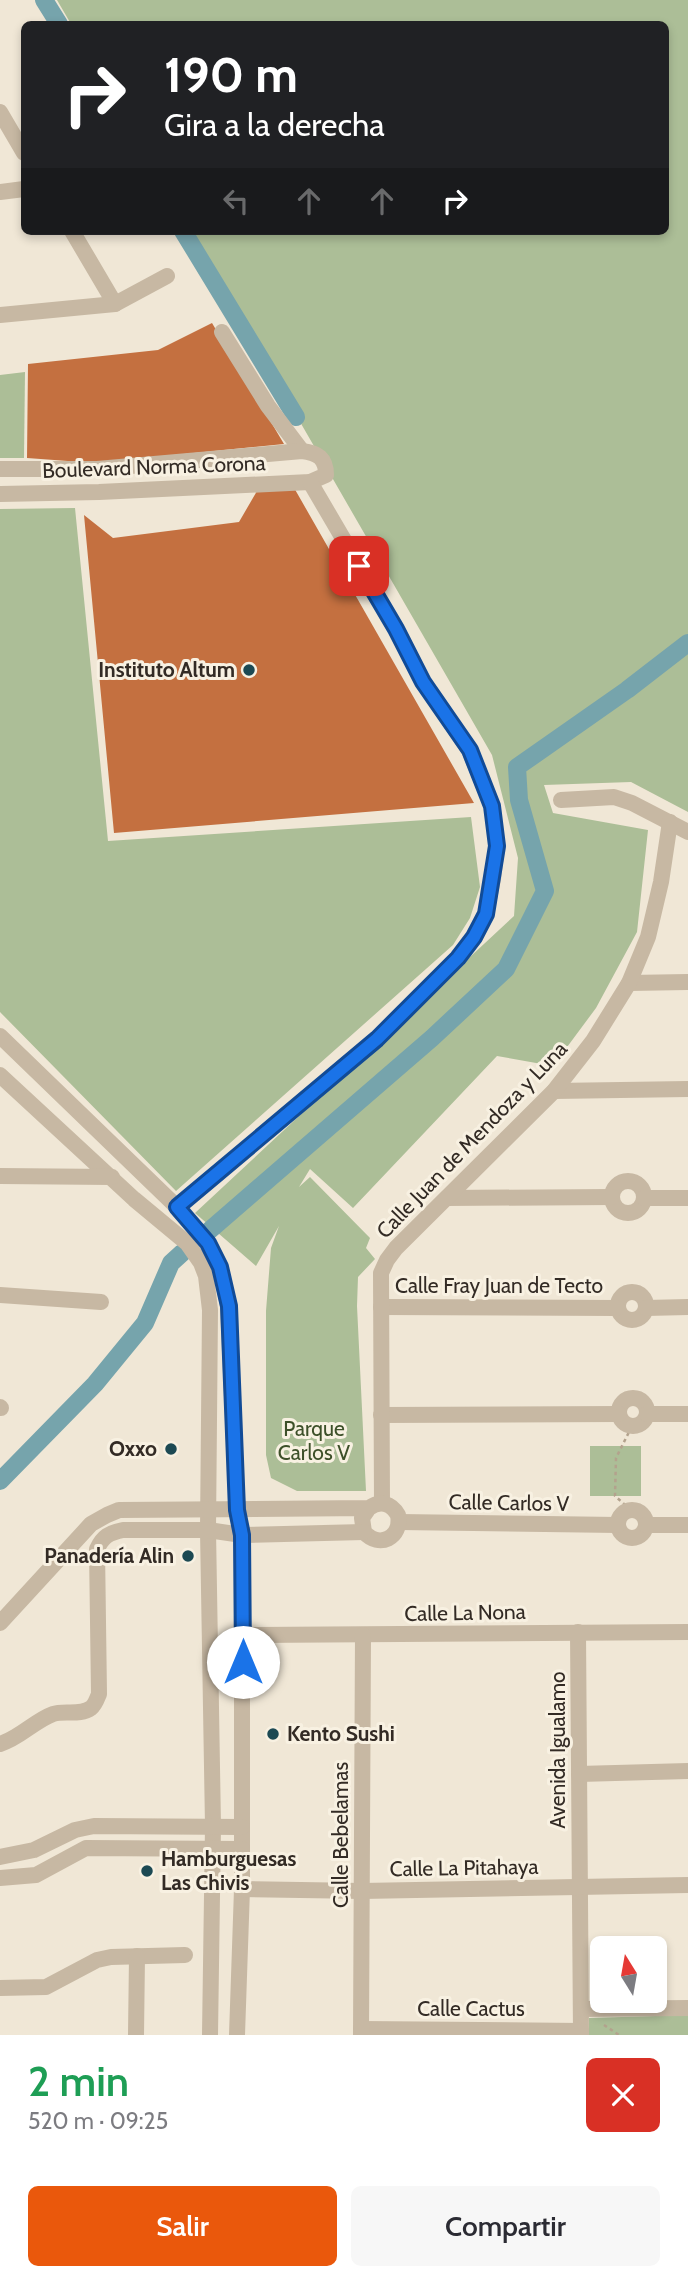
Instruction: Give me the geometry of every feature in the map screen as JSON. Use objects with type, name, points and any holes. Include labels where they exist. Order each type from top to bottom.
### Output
[{"type":"street","points":[[0,112],[21,148]]},
{"type":"street","points":[[0,192],[21,189]]},
{"type":"street","points":[[74,235],[115,304]]},
{"type":"street","points":[[0,315],[115,304],[167,276]]},
{"type":"street","points":[[177,1207],[377,1039],[458,958],[474,937],[486,914],[497,846],[492,806],[470,750],[423,682],[396,629],[310,482],[326,475],[325,462],[312,452],[302,451],[268,406],[222,332]]},
{"type":"street","name":"Boulevard Norma Corona","points":[[0,469],[97,469],[302,451]]},
{"type":"street","points":[[97,469],[99,492]]},
{"type":"street","name":"Boulevard Norma Corona","points":[[0,494],[310,482]]},
{"type":"street","points":[[561,800],[614,797],[632,803],[688,832]]},
{"type":"street","name":"Calle Juan de Mendoza y Luna","points":[[375,1506],[381,1415],[381,1273],[387,1260],[554,1091],[593,1041],[629,983],[648,937],[661,882],[670,822]]},
{"type":"street","points":[[629,983],[688,982]]},
{"type":"street","points":[[0,1036],[177,1207],[208,1243],[220,1267],[229,1306],[237,1510],[242,1535],[242,1889],[237,2035]]},
{"type":"street","points":[[0,1075],[134,1199],[187,1243],[201,1263],[206,1276],[210,1310],[208,1530],[213,1826],[210,2035]]},
{"type":"street","points":[[554,1091],[688,1089]]},
{"type":"street","points":[[0,1176],[112,1177]]},
{"type":"street","points":[[628,1182],[639,1187],[643,1198],[640,1208],[630,1213],[620,1211],[612,1198],[617,1186],[628,1182]]},
{"type":"street","points":[[447,1198],[612,1198]]},
{"type":"street","points":[[643,1198],[688,1198]]},
{"type":"street","name":"Calle Fray Juan de Tecto","points":[[381,1307],[617,1308],[620,1298],[631,1292],[640,1294],[646,1308],[688,1307]]},
{"type":"street","points":[[0,1295],[101,1302]]},
{"type":"street","points":[[632,1398],[645,1404],[647,1414],[642,1423],[632,1426],[624,1423],[619,1414],[621,1404],[632,1398]]},
{"type":"street","points":[[381,1415],[619,1414]]},
{"type":"street","points":[[647,1414],[688,1414]]},
{"type":"street","points":[[364,1532],[362,1518],[375,1506]]},
{"type":"street","points":[[0,1623],[91,1524],[119,1510],[375,1506],[394,1509],[399,1522],[396,1533],[386,1540],[374,1540],[364,1532],[242,1535],[208,1530],[111,1532],[103,1537],[97,1549],[99,1694],[96,1703],[82,1712],[54,1713],[0,1744]]},
{"type":"street","points":[[631,1510],[640,1512],[646,1525],[641,1534],[631,1538],[623,1534],[618,1525],[621,1516],[631,1510]]},
{"type":"street","name":"Calle Carlos V","points":[[399,1522],[618,1525]]},
{"type":"street","points":[[91,1524],[103,1537]]},
{"type":"street","points":[[646,1525],[688,1525]]},
{"type":"street","name":"Avenida Igualamo","points":[[578,1632],[581,2033]]},
{"type":"street","name":"Calle La Nona","points":[[243,1635],[688,1632]]},
{"type":"street","name":"Calle Bebelamas","points":[[361,2032],[363,1635]]},
{"type":"street","points":[[579,1774],[688,1771]]},
{"type":"street","points":[[0,1857],[34,1850],[75,1830],[94,1826],[242,1827]]},
{"type":"street","points":[[0,1878],[36,1875],[86,1848],[242,1849]]},
{"type":"street","name":"Calle La Pitahaya","points":[[242,1889],[362,1891],[688,1885]]},
{"type":"street","points":[[0,1988],[46,1987],[97,1960],[111,1956],[185,1955]]},
{"type":"street","points":[[136,2035],[137,1956]]},
{"type":"street","points":[[581,2009],[688,2008]]},
{"type":"street","name":"Calle Cactus","points":[[361,2032],[581,2033]]},
{"type":"path","points":[[631,1510],[615,1496],[616,1458],[632,1426]]},
{"type":"green space","name":"Parque Carlos V","points":[[57,0],[688,0],[688,812],[631,782],[544,785],[553,813],[648,830],[637,932],[596,1008],[553,1066],[497,1056],[353,1208],[310,1169],[299,1187],[310,1177],[370,1238],[366,1248],[375,1259],[358,1277],[366,1491],[297,1491],[271,1478],[266,1455],[266,1311],[271,1248],[279,1226],[256,1266],[195,1213],[514,916],[518,858],[492,755],[192,235],[669,235],[669,21],[69,21]]},
{"type":"green space","points":[[25,372],[24,458],[0,458],[0,375]]},
{"type":"green space","points":[[75,508],[108,841],[471,817],[480,887],[470,918],[453,945],[176,1191],[0,1012],[0,509]]},
{"type":"green space","points":[[590,1446],[641,1446],[641,1496],[590,1496]]},
{"type":"green space","points":[[688,2015],[688,2035],[589,2035],[589,2018]]},
{"type":"building","points":[[212,323],[284,444],[95,463],[27,458],[28,364],[158,350]]},
{"type":"building","name":"Instituto Altum","points":[[293,486],[474,803],[114,833],[84,515],[113,538],[239,522],[257,491]]},
{"type":"waterway","points":[[44,0],[57,21]]},
{"type":"waterway","points":[[185,235],[296,417]]},
{"type":"waterway","points":[[210,1230],[432,1038],[506,969],[545,891],[519,800],[517,767],[627,690],[688,643]]},
{"type":"waterway","points":[[0,1481],[95,1384],[145,1323],[171,1263],[182,1253]]},
{"type":"place","name":"Instituto Altum","points":[[249,670]]},
{"type":"place","name":"Oxxo","points":[[171,1449]]},
{"type":"place","name":"Panadería Alin","points":[[188,1556]]},
{"type":"place","name":"Kento Sushi","points":[[273,1734]]},
{"type":"place","name":"Hamburguesas Las Chivis","points":[[147,1871]]},
{"type":"route","points":[[243,1662],[242,1535],[237,1510],[229,1306],[220,1267],[208,1243],[177,1207],[377,1039],[458,958],[474,937],[486,914],[497,846],[492,806],[470,750],[423,682],[359,566]]}]
